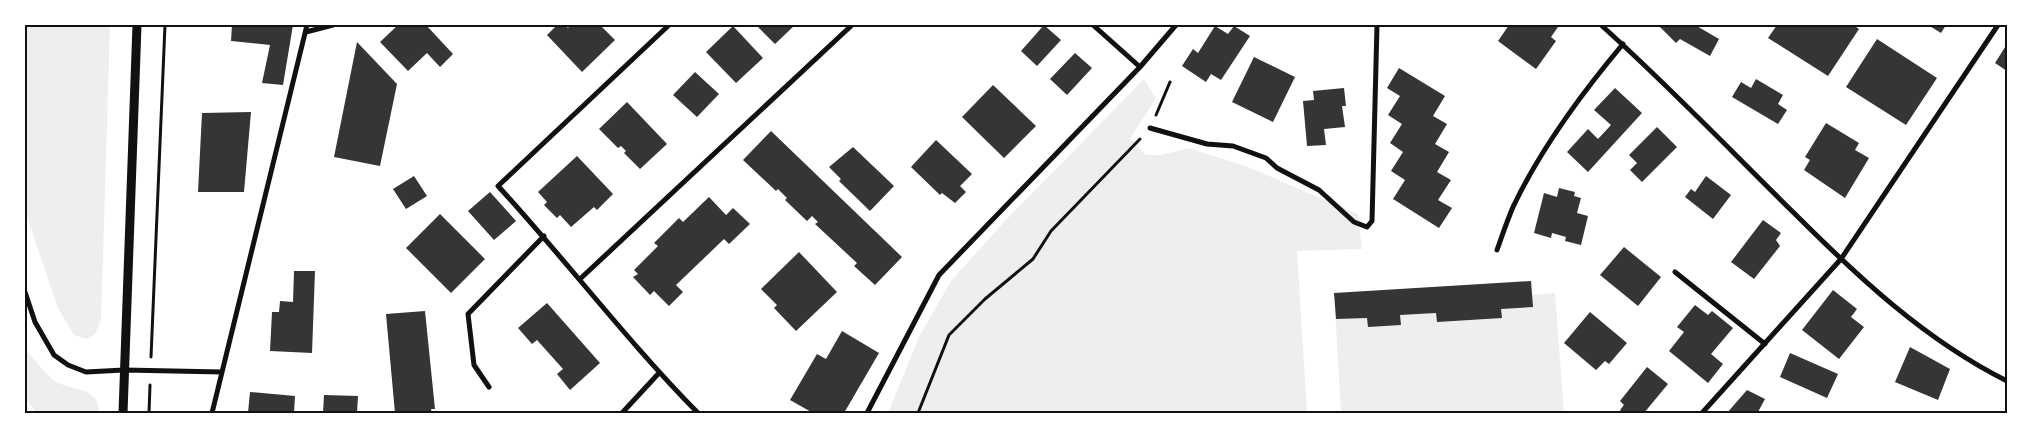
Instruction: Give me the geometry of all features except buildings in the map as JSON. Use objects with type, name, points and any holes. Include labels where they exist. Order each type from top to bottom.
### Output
[{"type":"street","points":[[123,413],[137,25]]},
{"type":"street","points":[[212,413],[307,25]]},
{"type":"street","points":[[306,32],[333,25]]},
{"type":"street","points":[[669,25],[498,186],[544,236],[659,373],[698,413]]},
{"type":"street","points":[[580,279],[852,25]]},
{"type":"street","points":[[1093,25],[1140,67]]},
{"type":"street","points":[[867,413],[939,275],[1140,67],[1176,25]]},
{"type":"street","points":[[1150,128],[1207,144],[1232,146],[1266,158],[1277,168],[1319,190],[1354,222],[1367,228],[1372,221],[1377,25]]},
{"type":"street","points":[[1602,25],[1841,259],[1896,308],[1950,347],[2007,381]]},
{"type":"street","points":[[1702,413],[1841,259],[1998,25]]},
{"type":"street","points":[[1497,250],[1513,207],[1551,140],[1586,90],[1623,44]]},
{"type":"street","points":[[489,387],[474,365],[468,314],[544,236]]},
{"type":"street","points":[[1675,272],[1764,344]]},
{"type":"street","points":[[25,292],[35,322],[54,355],[68,365],[86,372],[124,370],[222,372]]},
{"type":"street","points":[[622,413],[659,373]]},
{"type":"path","points":[[149,413],[165,25]]},
{"type":"path","points":[[918,413],[949,335],[985,299],[1033,259],[1051,231],[1150,128],[1170,82]]},
{"type":"shaded area","points":[[25,25],[110,25],[101,321],[95,334],[86,339],[74,335],[58,308],[25,211]]},
{"type":"shaded area","points":[[1144,79],[1156,98],[1130,139],[1146,155],[1161,155],[1189,148],[1248,167],[1358,214],[1362,249],[1297,251],[1307,413],[888,413],[919,337],[951,281],[1003,223]]},
{"type":"shaded area","points":[[1555,293],[1564,413],[1341,413],[1335,310]]},
{"type":"shaded area","points":[[25,349],[55,381],[90,393],[98,404],[99,413],[37,413],[25,398]]}]
